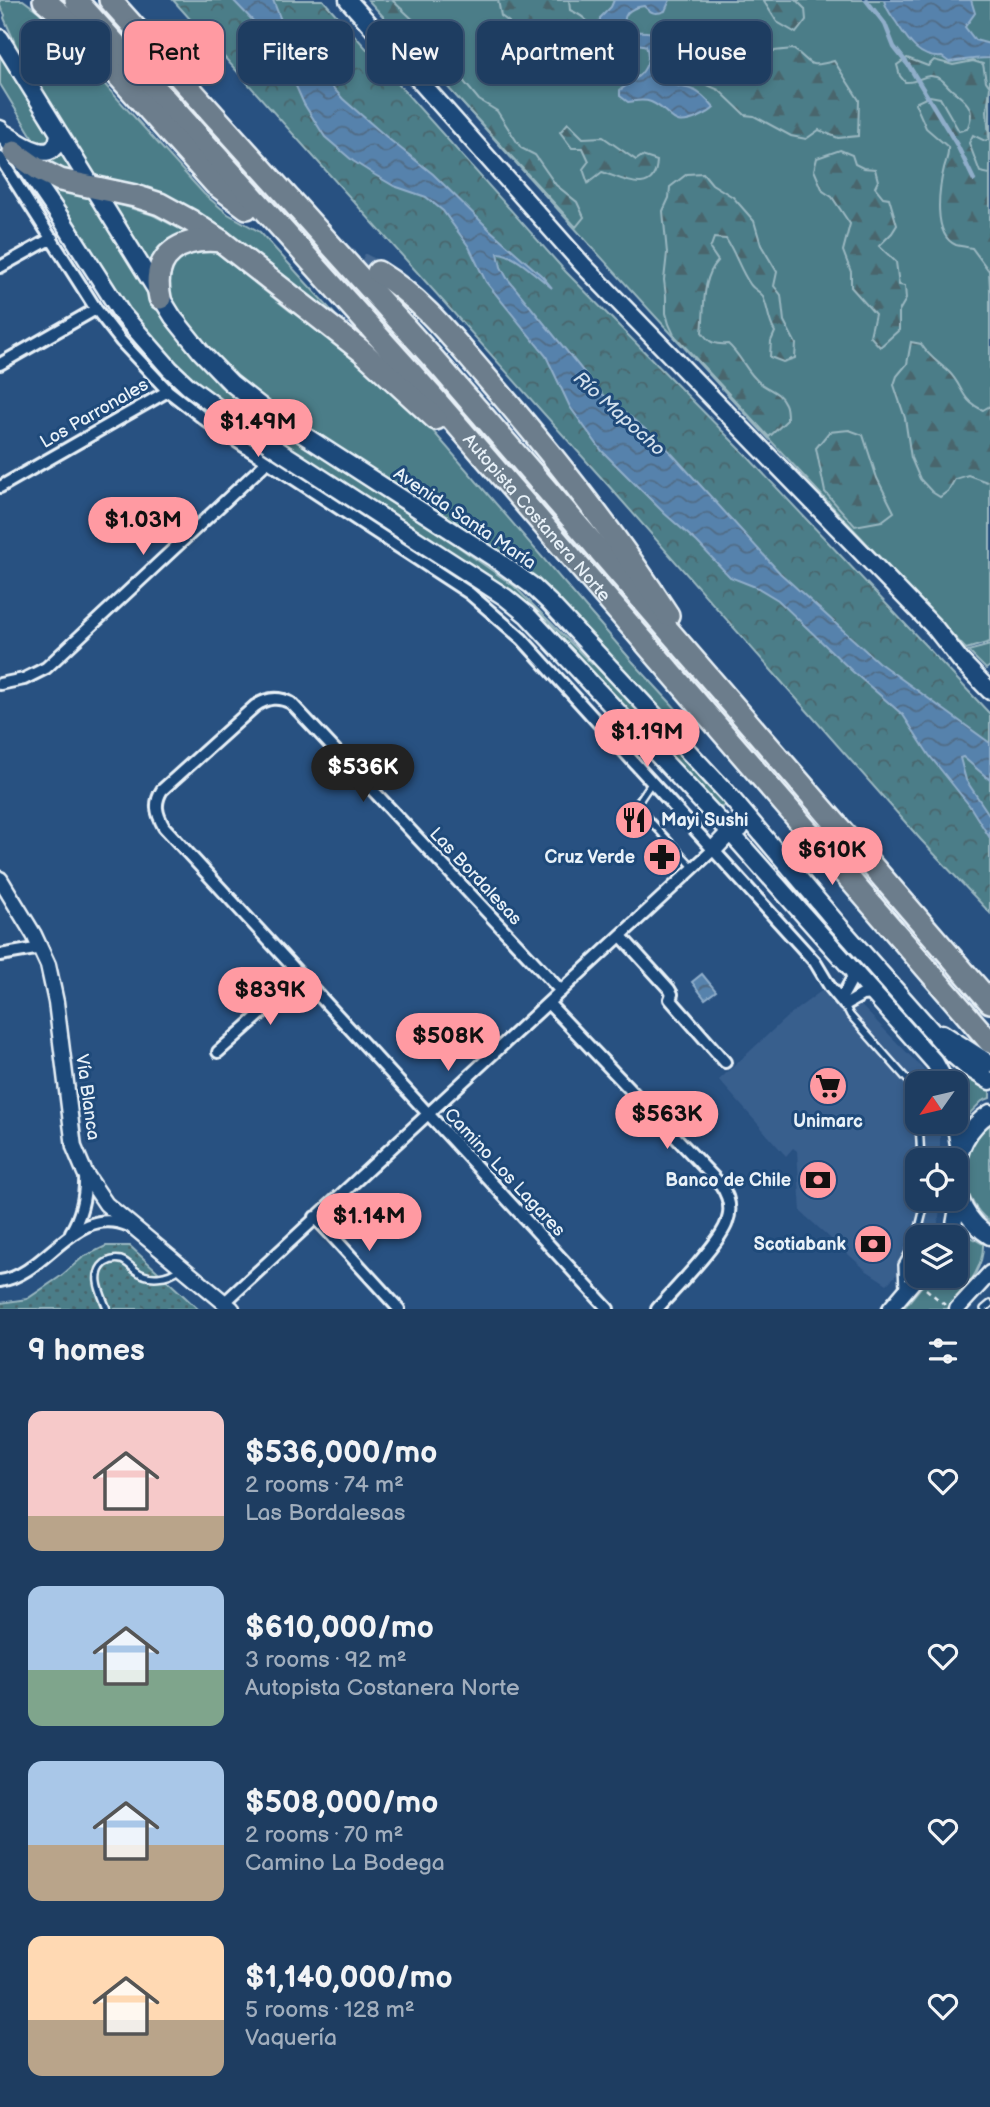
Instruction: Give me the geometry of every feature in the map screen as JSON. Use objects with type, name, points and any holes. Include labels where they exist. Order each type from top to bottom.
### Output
[{"type":"highway","points":[[44,0],[71,23],[215,184],[247,208]]},
{"type":"highway","name":"Autopista Costanera Norte","points":[[76,0],[433,397],[990,1042]]},
{"type":"highway","name":"Autopista Costanera Norte","points":[[110,0],[438,364],[990,1002]]},
{"type":"highway","points":[[7,155],[71,183],[123,192],[160,204],[191,220],[222,241],[397,382],[549,531]]},
{"type":"highway","points":[[160,298],[160,272],[170,253],[195,240],[222,241]]},
{"type":"highway","points":[[379,272],[395,282],[426,310],[577,485],[652,590],[699,667]]},
{"type":"main road","points":[[348,0],[583,265],[935,628],[990,675]]},
{"type":"main road","name":"Avenida Santa María","points":[[0,38],[160,298],[207,358],[231,383],[268,412],[494,558],[531,585],[580,634],[773,846],[953,1055],[990,1081]]},
{"type":"main road","points":[[0,130],[28,148],[42,152],[57,144],[59,133]]},
{"type":"main road","points":[[0,130],[7,155],[62,220],[122,314],[170,369],[188,386],[252,433],[505,597],[527,615],[730,832],[939,1071]]},
{"type":"main road","points":[[935,628],[961,661],[990,691]]},
{"type":"main road","points":[[714,849],[730,832],[745,830],[773,846]]},
{"type":"main road","points":[[714,849],[734,850],[753,858]]},
{"type":"main road","points":[[915,1013],[990,1063]]},
{"type":"main road","points":[[961,1148],[972,1129],[990,1113]]},
{"type":"main road","points":[[967,1211],[990,1236]]},
{"type":"street","points":[[7,155],[52,238],[96,309],[121,341],[168,391],[202,418],[469,593],[496,615],[522,639],[714,849],[815,962],[843,1002]]},
{"type":"street","points":[[0,267],[52,238]]},
{"type":"street","points":[[0,364],[96,309]]},
{"type":"street","name":"Los Parronales","points":[[0,486],[168,391]]},
{"type":"street","points":[[0,684],[24,679],[46,668],[267,462]]},
{"type":"street","name":"Las Bordalesas","points":[[156,808],[162,790],[255,706],[264,700],[282,699],[291,703],[561,991]]},
{"type":"street","name":"Camino Los Lagares","points":[[156,808],[164,827],[608,1309]]},
{"type":"street","points":[[228,1306],[315,1217],[714,849]]},
{"type":"street","name":"Vía Blanca","points":[[0,879],[41,948],[53,984],[74,1147],[85,1173],[106,1204],[228,1306]]},
{"type":"street","points":[[621,936],[669,989],[672,994],[670,999],[725,1062]]},
{"type":"street","points":[[0,955],[41,948]]},
{"type":"street","points":[[843,1002],[852,979],[851,968]]},
{"type":"street","points":[[218,1052],[302,978]]},
{"type":"street","points":[[843,1002],[873,994]]},
{"type":"street","points":[[548,1003],[721,1185],[728,1199],[730,1212],[723,1231],[657,1309]]},
{"type":"street","points":[[70,1235],[82,1212],[85,1173]]},
{"type":"street","points":[[315,1217],[399,1309]]},
{"type":"street","points":[[0,1281],[26,1271],[70,1235],[93,1223],[122,1223],[135,1229]]},
{"type":"street","points":[[965,1305],[990,1273]]},
{"type":"street","points":[[890,1309],[906,1288]]},
{"type":"lane","points":[[652,781],[637,803],[640,810],[694,868]]},
{"type":"lane","points":[[843,1002],[850,1015],[905,1077]]},
{"type":"lane","points":[[903,1293],[902,1265],[916,1240],[923,1211]]},
{"type":"lane","points":[[107,1309],[97,1280],[100,1268],[110,1261],[122,1261],[140,1273],[156,1277],[172,1273],[182,1266]]},
{"type":"lane","points":[[984,1309],[990,1304]]},
{"type":"path","points":[[930,1288],[950,1309]]},
{"type":"shaded area","points":[[836,980],[924,1071],[905,1071],[905,1134],[940,1134],[940,1148],[905,1148],[905,1211],[940,1211],[938,1225],[905,1225],[905,1267],[887,1284],[867,1271],[801,1212],[797,1151],[793,1148],[786,1156],[719,1080],[789,1015]]},
{"type":"green space","points":[[0,0],[23,0],[47,21],[21,21],[21,57],[5,15]]},
{"type":"green space","points":[[173,0],[323,0],[342,21],[238,21],[238,72],[224,57],[224,21],[192,21]]},
{"type":"green space","points":[[368,0],[392,0],[414,21],[387,21]]},
{"type":"green space","points":[[372,0],[990,0],[990,642],[966,649],[740,408],[445,84],[463,84],[463,21],[390,21]]},
{"type":"green space","points":[[498,0],[569,0],[570,10],[586,21],[508,21],[501,16]]},
{"type":"green space","points":[[763,0],[796,0],[805,9],[806,20],[796,33],[777,22]]},
{"type":"green space","points":[[353,34],[367,49],[367,84],[398,84],[566,272],[744,453],[990,714],[990,913],[921,840],[248,84],[353,84]]},
{"type":"green space","points":[[793,49],[813,64],[834,61],[859,100],[858,136],[838,138],[819,130],[806,139],[791,136],[754,116],[745,115],[719,90],[705,84],[771,84],[771,52]]},
{"type":"green space","points":[[0,54],[51,138],[47,141],[36,143],[0,84]]},
{"type":"green space","points":[[907,58],[928,66],[934,60],[953,65],[973,61],[983,64],[990,87],[987,111],[989,139],[985,141],[973,135],[969,143],[980,172],[990,174],[990,290],[989,271],[972,248],[956,245],[948,240],[943,232],[939,199],[948,147],[926,128],[915,103],[930,96],[940,98],[959,131],[967,129],[970,109],[937,77],[928,76],[905,82],[897,65]]},
{"type":"green space","points":[[463,80],[479,100],[497,111],[521,148],[535,155],[556,185],[577,202],[584,217],[576,227],[445,84],[463,84]]},
{"type":"green space","points":[[37,84],[104,84],[204,194],[228,214],[260,232],[348,329],[214,227],[95,179]]},
{"type":"green space","points":[[568,123],[583,138],[603,137],[636,160],[642,156],[657,161],[651,179],[637,183],[602,172],[588,183],[583,169],[589,161],[583,148],[572,148],[560,132]]},
{"type":"green space","points":[[62,150],[76,175],[65,173],[42,159],[57,155]]},
{"type":"green space","points":[[840,150],[852,155],[855,164],[875,169],[878,181],[875,187],[883,197],[889,198],[897,225],[879,246],[896,262],[899,285],[905,286],[906,299],[899,311],[899,330],[880,347],[870,336],[875,314],[851,287],[851,272],[843,251],[850,224],[832,197],[823,191],[814,170],[817,158]]},
{"type":"green space","points":[[703,173],[712,184],[733,197],[754,221],[761,245],[777,272],[774,286],[781,295],[784,321],[796,344],[795,358],[783,362],[770,357],[771,341],[775,332],[762,295],[751,286],[726,239],[714,238],[710,249],[718,261],[706,285],[702,332],[713,343],[728,344],[755,379],[783,400],[787,420],[769,437],[674,335],[666,313],[664,280],[667,253],[663,211],[669,198],[670,187],[687,174]]},
{"type":"green space","points":[[48,187],[88,198],[169,327],[220,386],[264,420],[514,586],[592,664],[594,663],[725,805],[719,809],[551,626],[533,610],[254,426],[191,380],[138,324]]},
{"type":"green space","points":[[114,203],[153,215],[186,232],[186,235],[152,270],[112,207]]},
{"type":"green space","points":[[206,249],[216,252],[290,311],[330,333],[407,401],[679,712],[673,722],[557,598],[513,563],[272,406],[207,349],[171,301],[168,289],[171,268],[178,258],[188,251]]},
{"type":"green space","points":[[911,342],[921,344],[930,356],[949,372],[970,402],[983,410],[990,406],[990,480],[987,482],[968,475],[955,479],[948,491],[940,497],[920,479],[911,458],[905,418],[894,385],[897,376],[907,364]]},
{"type":"green space","points":[[849,430],[863,435],[877,478],[894,512],[882,521],[855,526],[825,492],[816,448],[829,432]]},
{"type":"green space","points":[[990,645],[990,666],[986,669],[968,651]]},
{"type":"green space","points":[[968,1078],[990,1091],[990,1098],[982,1101],[968,1115]]},
{"type":"green space","points":[[990,1122],[990,1222],[979,1211],[968,1189],[968,1155],[979,1133]]},
{"type":"green space","points":[[968,1236],[983,1244],[980,1263],[968,1284]]},
{"type":"green space","points":[[106,1246],[130,1246],[198,1309],[0,1309],[0,1303],[27,1299],[83,1257]]},
{"type":"green space","points":[[920,1288],[964,1288],[947,1309],[903,1309]]},
{"type":"water","points":[[233,0],[273,0],[281,21],[253,21]]},
{"type":"water","points":[[614,0],[670,0],[662,12],[653,13],[644,6],[627,13],[625,21],[600,21]]},
{"type":"water","points":[[884,0],[971,0],[975,13],[965,27],[975,40],[990,44],[990,58],[949,62],[942,57],[921,52],[906,37]]},
{"type":"water","points":[[638,32],[652,33],[652,84],[674,84],[689,89],[699,93],[714,108],[699,117],[682,122],[651,102],[628,102],[620,96],[620,90],[629,84],[638,84],[638,76],[648,61],[646,46],[638,44]]},
{"type":"water","name":"Río Mapocho","points":[[295,84],[330,84],[390,140],[433,174],[552,288],[519,261],[498,253],[507,278],[600,392],[663,444],[780,573],[878,662],[990,743],[990,780],[963,757],[960,758],[966,780],[990,816],[990,838],[903,715],[852,671],[778,600],[758,588],[730,577],[602,451],[570,407],[546,356],[486,282],[469,247],[443,211],[426,197],[394,186],[353,161],[325,137]]},
{"type":"water","points":[[702,974],[716,991],[705,999],[692,982]]},
{"type":"waterway","points":[[866,0],[885,24],[894,47],[909,66],[957,145],[974,180]]},
{"type":"tunnel","points":[[277,222],[378,272]]},
{"type":"place","name":"Mayi Sushi","points":[[634,820]]},
{"type":"place","name":"Cruz Verde","points":[[662,857]]},
{"type":"place","name":"Unimarc","points":[[828,1086]]},
{"type":"place","name":"Banco de Chile","points":[[818,1180]]},
{"type":"place","name":"Scotiabank","points":[[873,1244]]}]
